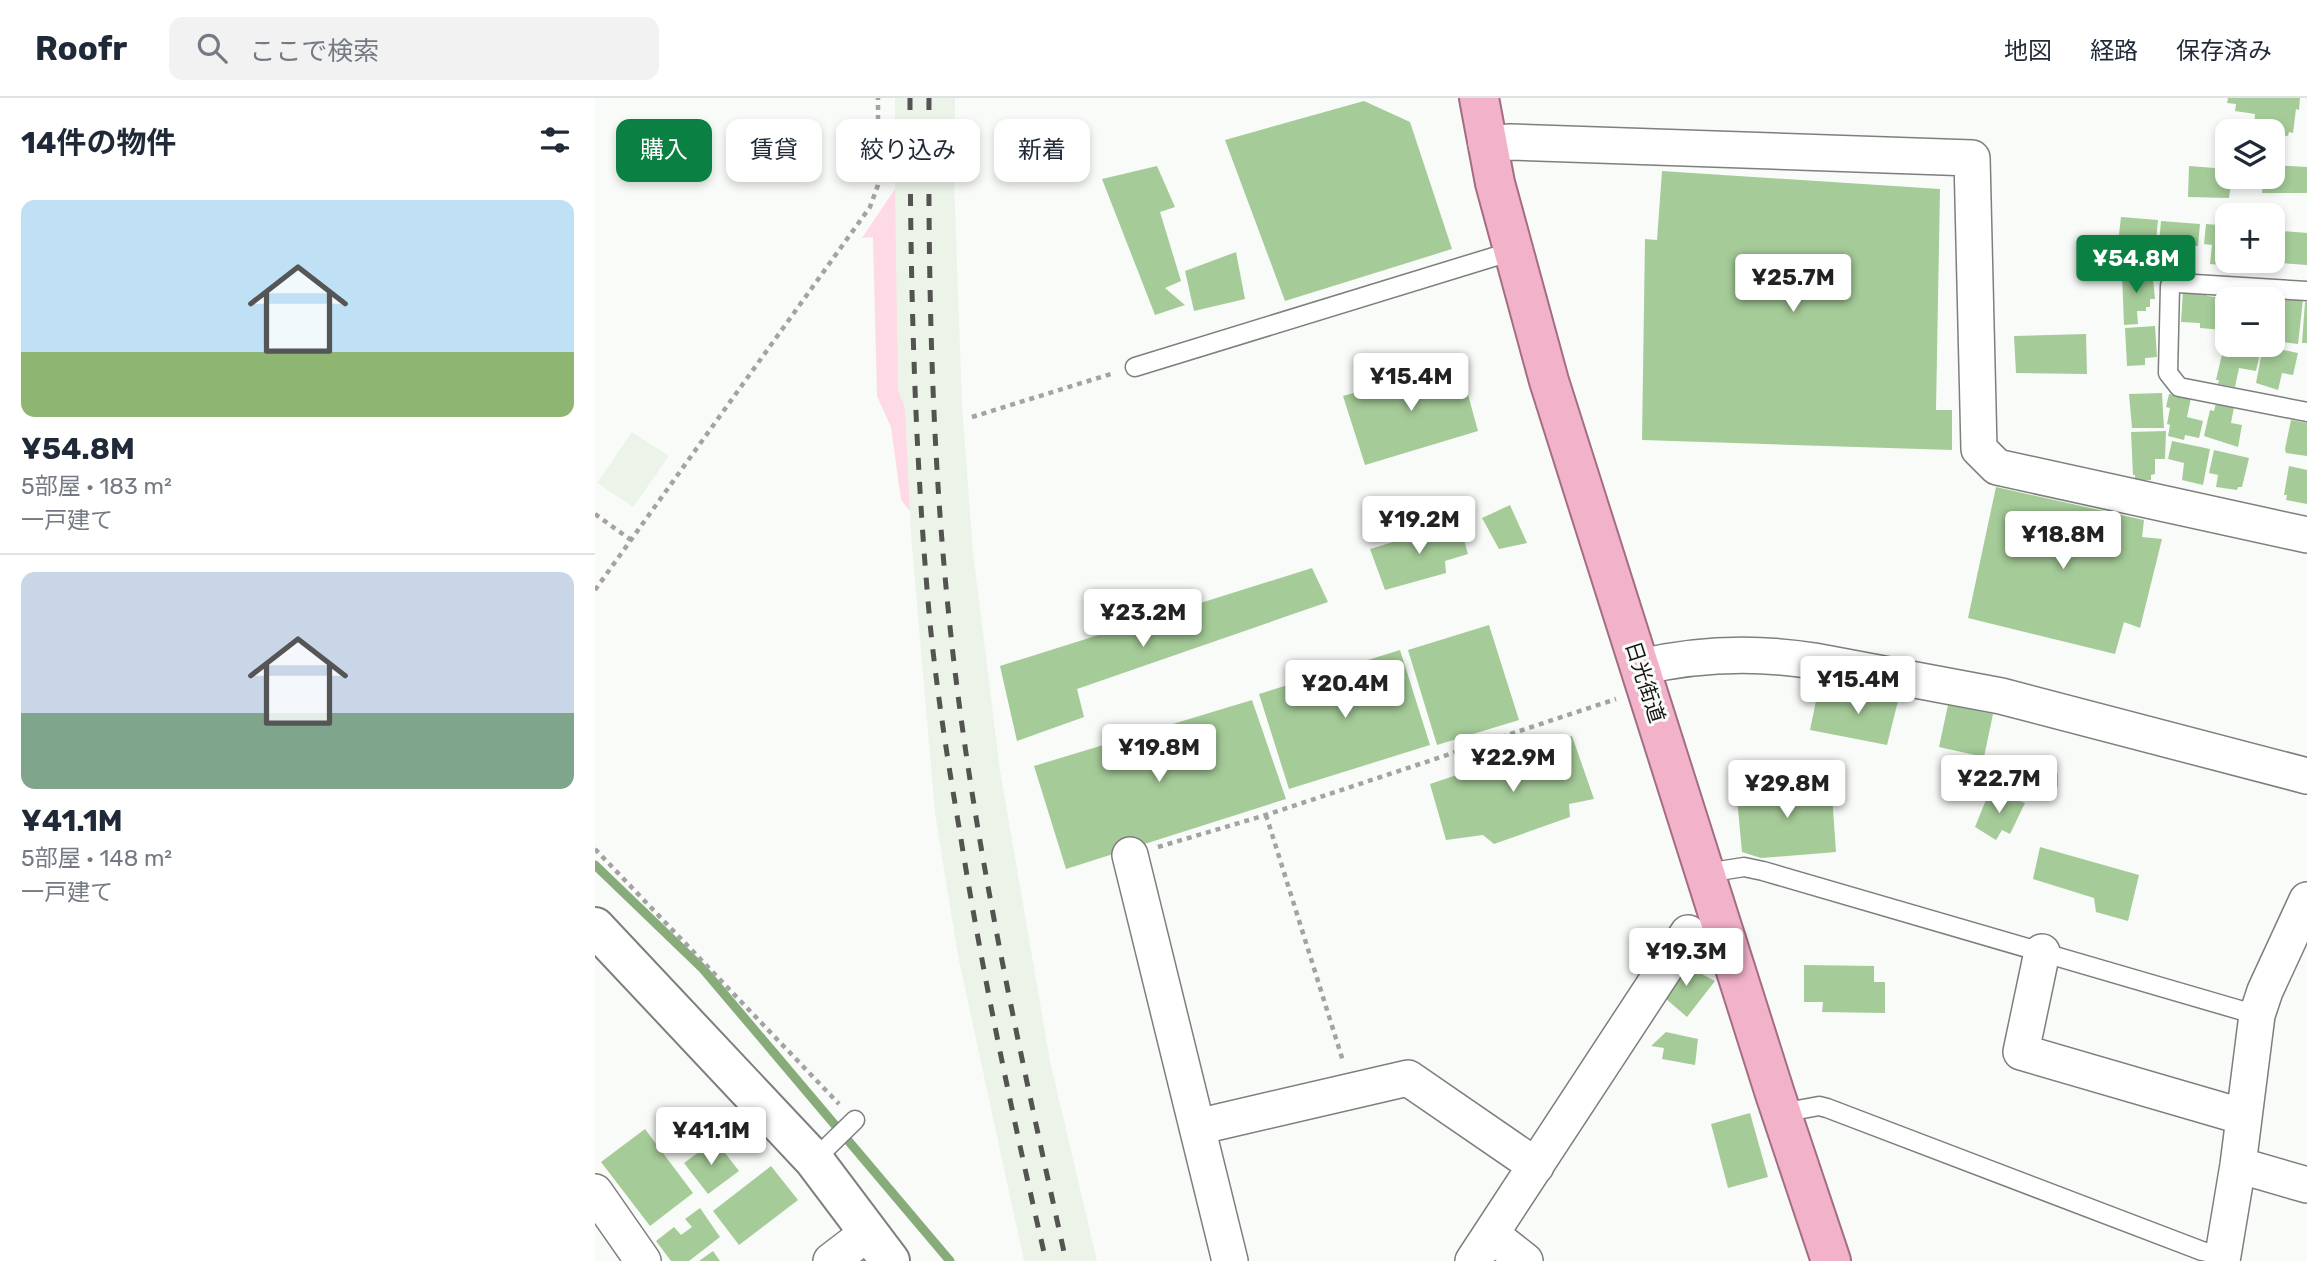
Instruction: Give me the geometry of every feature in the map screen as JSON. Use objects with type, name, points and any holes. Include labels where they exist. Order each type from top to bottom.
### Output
[{"type":"highway","name":"日光街道","points":[[1479,98],[1486,144],[1549,381],[1781,1113],[1831,1261]]},
{"type":"street","points":[[1486,144],[1510,142],[1972,158],[1979,450],[1997,467],[2307,535]]},
{"type":"street","points":[[1644,678],[1682,658],[1787,657],[2001,696],[2307,776]]},
{"type":"street","points":[[1130,855],[1230,1261]]},
{"type":"street","points":[[2222,1258],[2238,1165],[2257,1015],[2265,991],[2307,900]]},
{"type":"street","points":[[595,928],[825,1149],[879,1246],[831,1261]]},
{"type":"street","points":[[1525,1261],[1482,1248],[1688,933]]},
{"type":"street","points":[[2042,952],[2021,1052],[2244,1117]]},
{"type":"street","points":[[1197,1127],[1408,1078],[1536,1166]]},
{"type":"street","points":[[2238,1165],[2307,1185]]},
{"type":"street","points":[[595,1192],[643,1261]]},
{"type":"lane","points":[[1135,367],[1513,251]]},
{"type":"lane","points":[[2307,291],[2178,284],[2170,286],[2168,373],[2179,387],[2307,412]]},
{"type":"lane","points":[[1706,873],[1744,867],[1763,871],[2257,1015]]},
{"type":"lane","points":[[1781,1113],[1819,1106],[1827,1108],[2222,1258]]},
{"type":"lane","points":[[825,1149],[852,1123]]},
{"type":"path","points":[[595,590],[870,207],[878,185],[878,98]]},
{"type":"path","points":[[972,417],[1135,367]]},
{"type":"path","points":[[595,514],[631,540]]},
{"type":"path","points":[[1130,855],[1266,815],[1644,678]]},
{"type":"path","points":[[1266,815],[1352,1091]]},
{"type":"path","points":[[595,849],[852,1123]]},
{"type":"shaded area","points":[[895,98],[955,98],[955,119],[895,119]]},
{"type":"shaded area","points":[[895,182],[954,182],[962,404],[973,553],[1000,770],[1050,1061],[1097,1261],[1024,1261],[958,956],[935,813],[911,535],[905,408],[898,391]]},
{"type":"shaded area","points":[[895,189],[898,390],[905,408],[910,511],[901,500],[891,427],[877,396],[873,237],[862,238]]},
{"type":"shaded area","points":[[632,432],[669,456],[633,507],[597,483]]},
{"type":"building","points":[[2228,98],[2300,98],[2293,133],[2289,132],[2288,136],[2285,136],[2285,119],[2255,119],[2255,114],[2235,111],[2236,104],[2227,103]]},
{"type":"building","points":[[1364,101],[1410,122],[1452,249],[1285,301],[1225,140]]},
{"type":"building","points":[[1157,166],[1175,207],[1160,212],[1181,281],[1165,288],[1185,305],[1155,315],[1102,179]]},
{"type":"building","points":[[2189,166],[2215,168],[2215,189],[2230,189],[2229,198],[2188,197]]},
{"type":"building","points":[[2285,166],[2307,167],[2307,193],[2262,193],[2262,189],[2285,189]]},
{"type":"building","points":[[1662,171],[1940,189],[1936,410],[1952,410],[1952,450],[1642,440],[1645,239],[1657,240]]},
{"type":"building","points":[[2121,217],[2158,220],[2155,251],[2143,250],[2143,246],[2118,243]]},
{"type":"building","points":[[2161,221],[2200,224],[2198,246],[2186,245],[2185,258],[2158,255]]},
{"type":"building","points":[[2206,224],[2215,225],[2215,264],[2210,264],[2212,245],[2204,244]]},
{"type":"building","points":[[2285,231],[2307,233],[2307,265],[2285,263]]},
{"type":"building","points":[[1236,252],[1245,299],[1194,311],[1185,271]]},
{"type":"building","points":[[2149,272],[2150,279],[2153,279],[2155,299],[2150,299],[2150,307],[2146,307],[2146,311],[2137,311],[2138,324],[2124,325],[2122,274]]},
{"type":"building","points":[[2183,291],[2207,292],[2207,296],[2215,297],[2215,329],[2200,328],[2200,323],[2181,322]]},
{"type":"building","points":[[2285,298],[2303,300],[2298,344],[2285,342]]},
{"type":"building","points":[[2305,302],[2307,343],[2302,343]]},
{"type":"building","points":[[2155,326],[2157,357],[2145,358],[2145,365],[2127,366],[2125,328]]},
{"type":"building","points":[[2086,334],[2087,374],[2016,373],[2014,336]]},
{"type":"building","points":[[2285,350],[2298,353],[2293,375],[2282,373],[2278,390],[2256,383],[2261,357],[2285,357]]},
{"type":"building","points":[[2221,357],[2259,357],[2256,371],[2239,368],[2235,387],[2218,384],[2219,380],[2216,380]]},
{"type":"building","points":[[1459,362],[1478,431],[1365,465],[1343,396]]},
{"type":"building","points":[[2162,393],[2164,428],[2132,428],[2129,394]]},
{"type":"building","points":[[2169,394],[2191,398],[2187,417],[2203,421],[2199,438],[2185,435],[2184,440],[2168,436],[2170,408],[2166,407]]},
{"type":"building","points":[[2216,403],[2234,407],[2231,423],[2242,425],[2238,447],[2204,436],[2210,410],[2214,411]]},
{"type":"building","points":[[2291,420],[2307,423],[2307,456],[2286,453]]},
{"type":"building","points":[[2166,431],[2165,459],[2155,459],[2155,474],[2151,475],[2151,480],[2135,481],[2131,432]]},
{"type":"building","points":[[2172,441],[2210,449],[2203,485],[2182,480],[2184,463],[2168,459]]},
{"type":"building","points":[[2214,450],[2249,458],[2242,487],[2237,490],[2216,487],[2218,475],[2209,473]]},
{"type":"building","points":[[2289,466],[2307,470],[2307,504],[2286,500],[2287,495],[2284,495]]},
{"type":"building","points":[[1996,487],[2144,520],[2142,537],[2162,539],[2140,628],[2124,622],[2115,654],[1968,618]]},
{"type":"building","points":[[1510,505],[1527,543],[1499,549],[1482,518]]},
{"type":"building","points":[[1459,522],[1468,554],[1445,561],[1446,573],[1385,590],[1370,549]]},
{"type":"building","points":[[1312,568],[1328,602],[1077,689],[1084,717],[1017,741],[1000,666]]},
{"type":"building","points":[[1489,625],[1519,720],[1437,745],[1408,650]]},
{"type":"building","points":[[1400,650],[1430,745],[1289,789],[1259,694]]},
{"type":"building","points":[[1865,686],[1900,693],[1887,745],[1810,730],[1817,696],[1859,704]]},
{"type":"building","points":[[1252,700],[1286,799],[1066,869],[1034,766]]},
{"type":"building","points":[[1948,705],[1993,714],[1984,757],[1939,747]]},
{"type":"building","points":[[1572,736],[1594,799],[1569,804],[1570,817],[1494,844],[1483,835],[1446,840],[1430,784]]},
{"type":"building","points":[[2042,766],[2058,774],[2058,787],[2036,781]]},
{"type":"building","points":[[1831,781],[1836,852],[1761,858],[1742,852],[1736,788]]},
{"type":"building","points":[[1990,790],[2025,803],[2010,834],[2002,830],[1996,840],[1975,827]]},
{"type":"building","points":[[2040,847],[2139,875],[2128,921],[2096,912],[2094,898],[2033,879]]},
{"type":"building","points":[[1679,962],[1715,981],[1687,1017],[1659,993]]},
{"type":"building","points":[[1804,965],[1874,966],[1874,982],[1885,982],[1885,1013],[1822,1012],[1823,1002],[1804,1002]]},
{"type":"building","points":[[1666,1032],[1698,1039],[1695,1065],[1662,1059],[1664,1048],[1651,1046]]},
{"type":"building","points":[[1750,1113],[1768,1177],[1728,1188],[1711,1124]]},
{"type":"building","points":[[645,1129],[693,1193],[650,1226],[601,1162]]},
{"type":"building","points":[[715,1140],[739,1171],[708,1194],[684,1163]]},
{"type":"building","points":[[771,1166],[798,1200],[739,1245],[713,1211]]},
{"type":"building","points":[[700,1208],[720,1237],[689,1261],[671,1261],[656,1241],[674,1227],[681,1235],[692,1227],[685,1219]]},
{"type":"building","points":[[713,1251],[720,1261],[699,1261]]},
{"type":"waterway","points":[[595,865],[703,969],[950,1261]]},
{"type":"railway","points":[[910,98],[912,295],[917,427],[925,558],[939,702],[979,941],[1010,1101],[1046,1261]]},
{"type":"railway","points":[[929,98],[934,423],[943,552],[958,698],[998,940],[1066,1261]]}]
